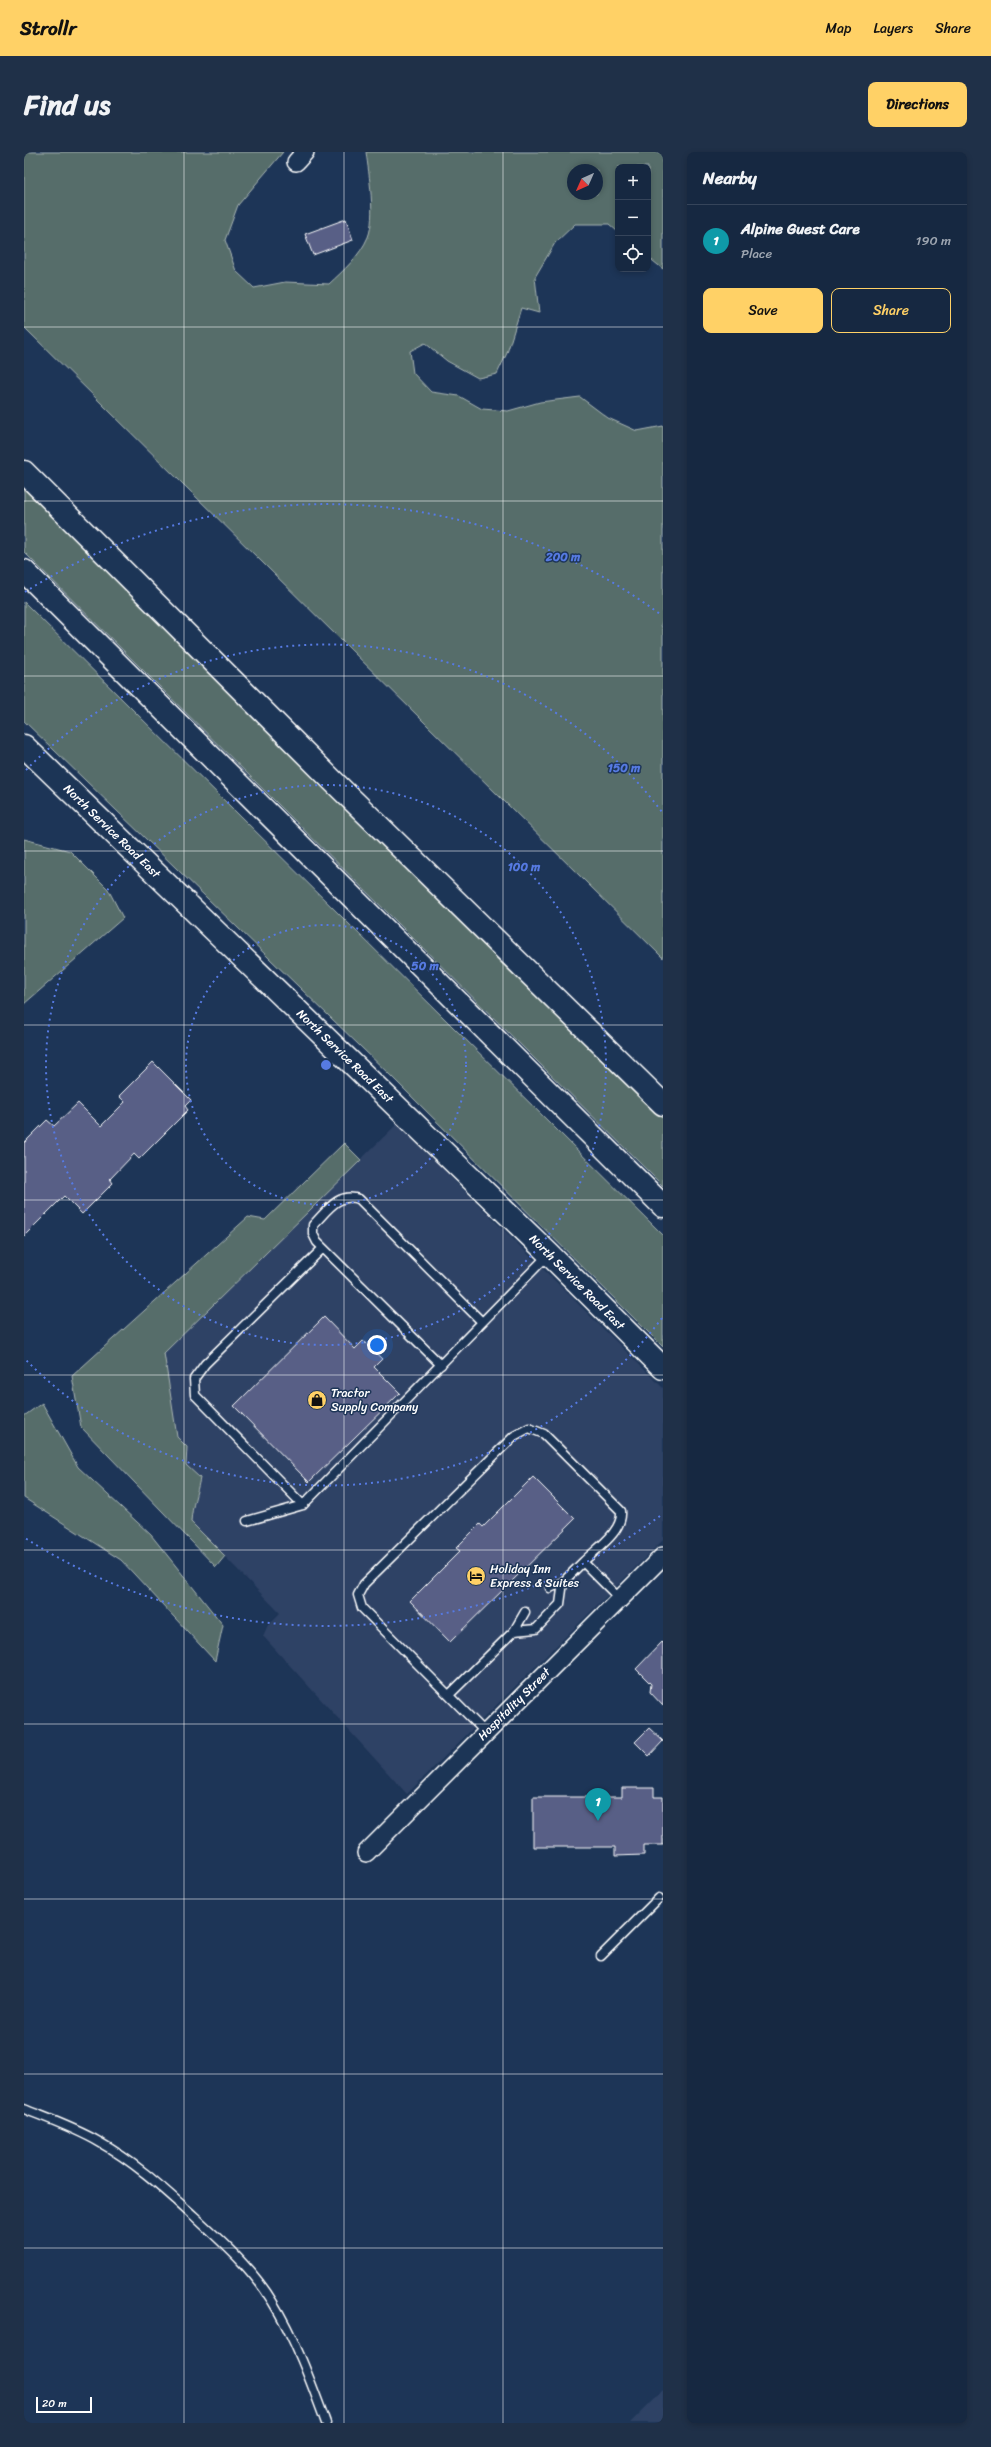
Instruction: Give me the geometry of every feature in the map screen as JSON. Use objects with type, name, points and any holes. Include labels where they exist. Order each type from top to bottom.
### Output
[{"type":"main road","points":[[24,472],[333,781],[663,1104]]},
{"type":"main road","points":[[24,571],[663,1206]]},
{"type":"main road","name":"North Service Road East","points":[[24,746],[549,1254],[663,1368]]},
{"type":"street","name":"Hospitality Street","points":[[366,1853],[663,1556]]},
{"type":"lane","points":[[441,1365],[323,1248],[313,1234],[313,1225],[341,1197],[350,1196],[359,1199],[481,1321]]},
{"type":"lane","points":[[303,1505],[195,1395],[194,1379],[205,1364],[323,1248]]},
{"type":"lane","points":[[247,1521],[303,1505],[475,1331],[481,1321],[549,1254]]},
{"type":"lane","points":[[486,1733],[450,1695],[362,1608],[358,1595],[364,1584],[514,1436],[530,1428],[544,1434],[621,1511],[622,1520],[618,1528],[563,1582],[550,1588]]},
{"type":"lane","points":[[583,1562],[620,1599]]},
{"type":"lane","points":[[514,1631],[536,1629],[560,1604],[563,1582]]},
{"type":"lane","points":[[450,1695],[514,1631],[525,1612]]},
{"type":"lane","points":[[601,1956],[659,1898]]},
{"type":"lane","points":[[24,2109],[67,2126],[122,2155],[161,2186],[235,2255],[267,2292],[280,2315],[316,2396],[326,2423]]},
{"type":"shaded area","points":[[397,1124],[663,1388],[663,1540],[407,1794],[263,1636],[268,1625],[280,1613],[191,1522],[192,1504],[197,1493],[186,1465],[187,1447],[177,1437],[163,1353]]},
{"type":"shaded area","points":[[663,2390],[663,2423],[630,2423]]},
{"type":"green space","points":[[24,152],[283,152],[238,205],[225,240],[236,271],[254,288],[285,282],[329,284],[356,257],[365,244],[370,229],[372,207],[366,152],[663,152],[663,269],[651,259],[651,164],[615,164],[615,229],[609,224],[575,224],[555,243],[535,277],[539,313],[521,308],[507,353],[497,374],[478,378],[447,361],[425,343],[410,351],[413,373],[431,392],[459,396],[482,409],[508,411],[540,402],[580,397],[608,418],[637,431],[663,426],[663,618],[661,625],[663,630],[663,958],[24,327]]},
{"type":"green space","points":[[24,484],[663,1118],[663,1186],[24,552]]},
{"type":"green space","points":[[24,602],[663,1235],[663,1347],[391,1076],[24,721]]},
{"type":"green space","points":[[24,839],[70,851],[108,889],[123,918],[24,1004]]},
{"type":"green space","points":[[344,1143],[361,1160],[164,1353],[177,1437],[187,1447],[186,1465],[200,1478],[193,1505],[191,1522],[225,1556],[216,1567],[81,1427],[72,1376],[248,1217],[265,1220]]},
{"type":"green space","points":[[42,1403],[78,1467],[151,1535],[223,1625],[215,1661],[121,1560],[24,1498],[24,1416]]},
{"type":"building","points":[[346,219],[353,240],[313,255],[305,234]]},
{"type":"building","points":[[153,1062],[191,1100],[185,1106],[188,1110],[139,1159],[134,1154],[110,1179],[113,1183],[82,1214],[64,1196],[24,1236],[24,1143],[47,1120],[54,1126],[78,1103],[101,1126],[125,1102],[119,1096]]},
{"type":"building","name":"Tractor Supply Company","points":[[324,1317],[355,1349],[363,1341],[382,1359],[374,1367],[400,1393],[309,1482],[234,1406]]},
{"type":"building","name":"Holiday Inn Express & Suites","points":[[533,1477],[575,1519],[450,1642],[410,1601],[460,1551],[456,1548],[480,1524],[483,1527]]},
{"type":"building","points":[[662,1642],[663,1706],[650,1692],[651,1684],[636,1669]]},
{"type":"building","points":[[649,1728],[663,1741],[649,1756],[635,1742]]},
{"type":"building","points":[[622,1788],[654,1788],[654,1797],[663,1797],[663,1845],[644,1845],[644,1855],[615,1856],[615,1847],[533,1847],[533,1797],[622,1797]]},
{"type":"place","name":"Tractor Supply Company","points":[[317,1400]]},
{"type":"place","name":"Holiday Inn Express & Suites","points":[[476,1576]]},
{"type":"place","name":"Alpine Guest Care","points":[[598,1821]]}]
